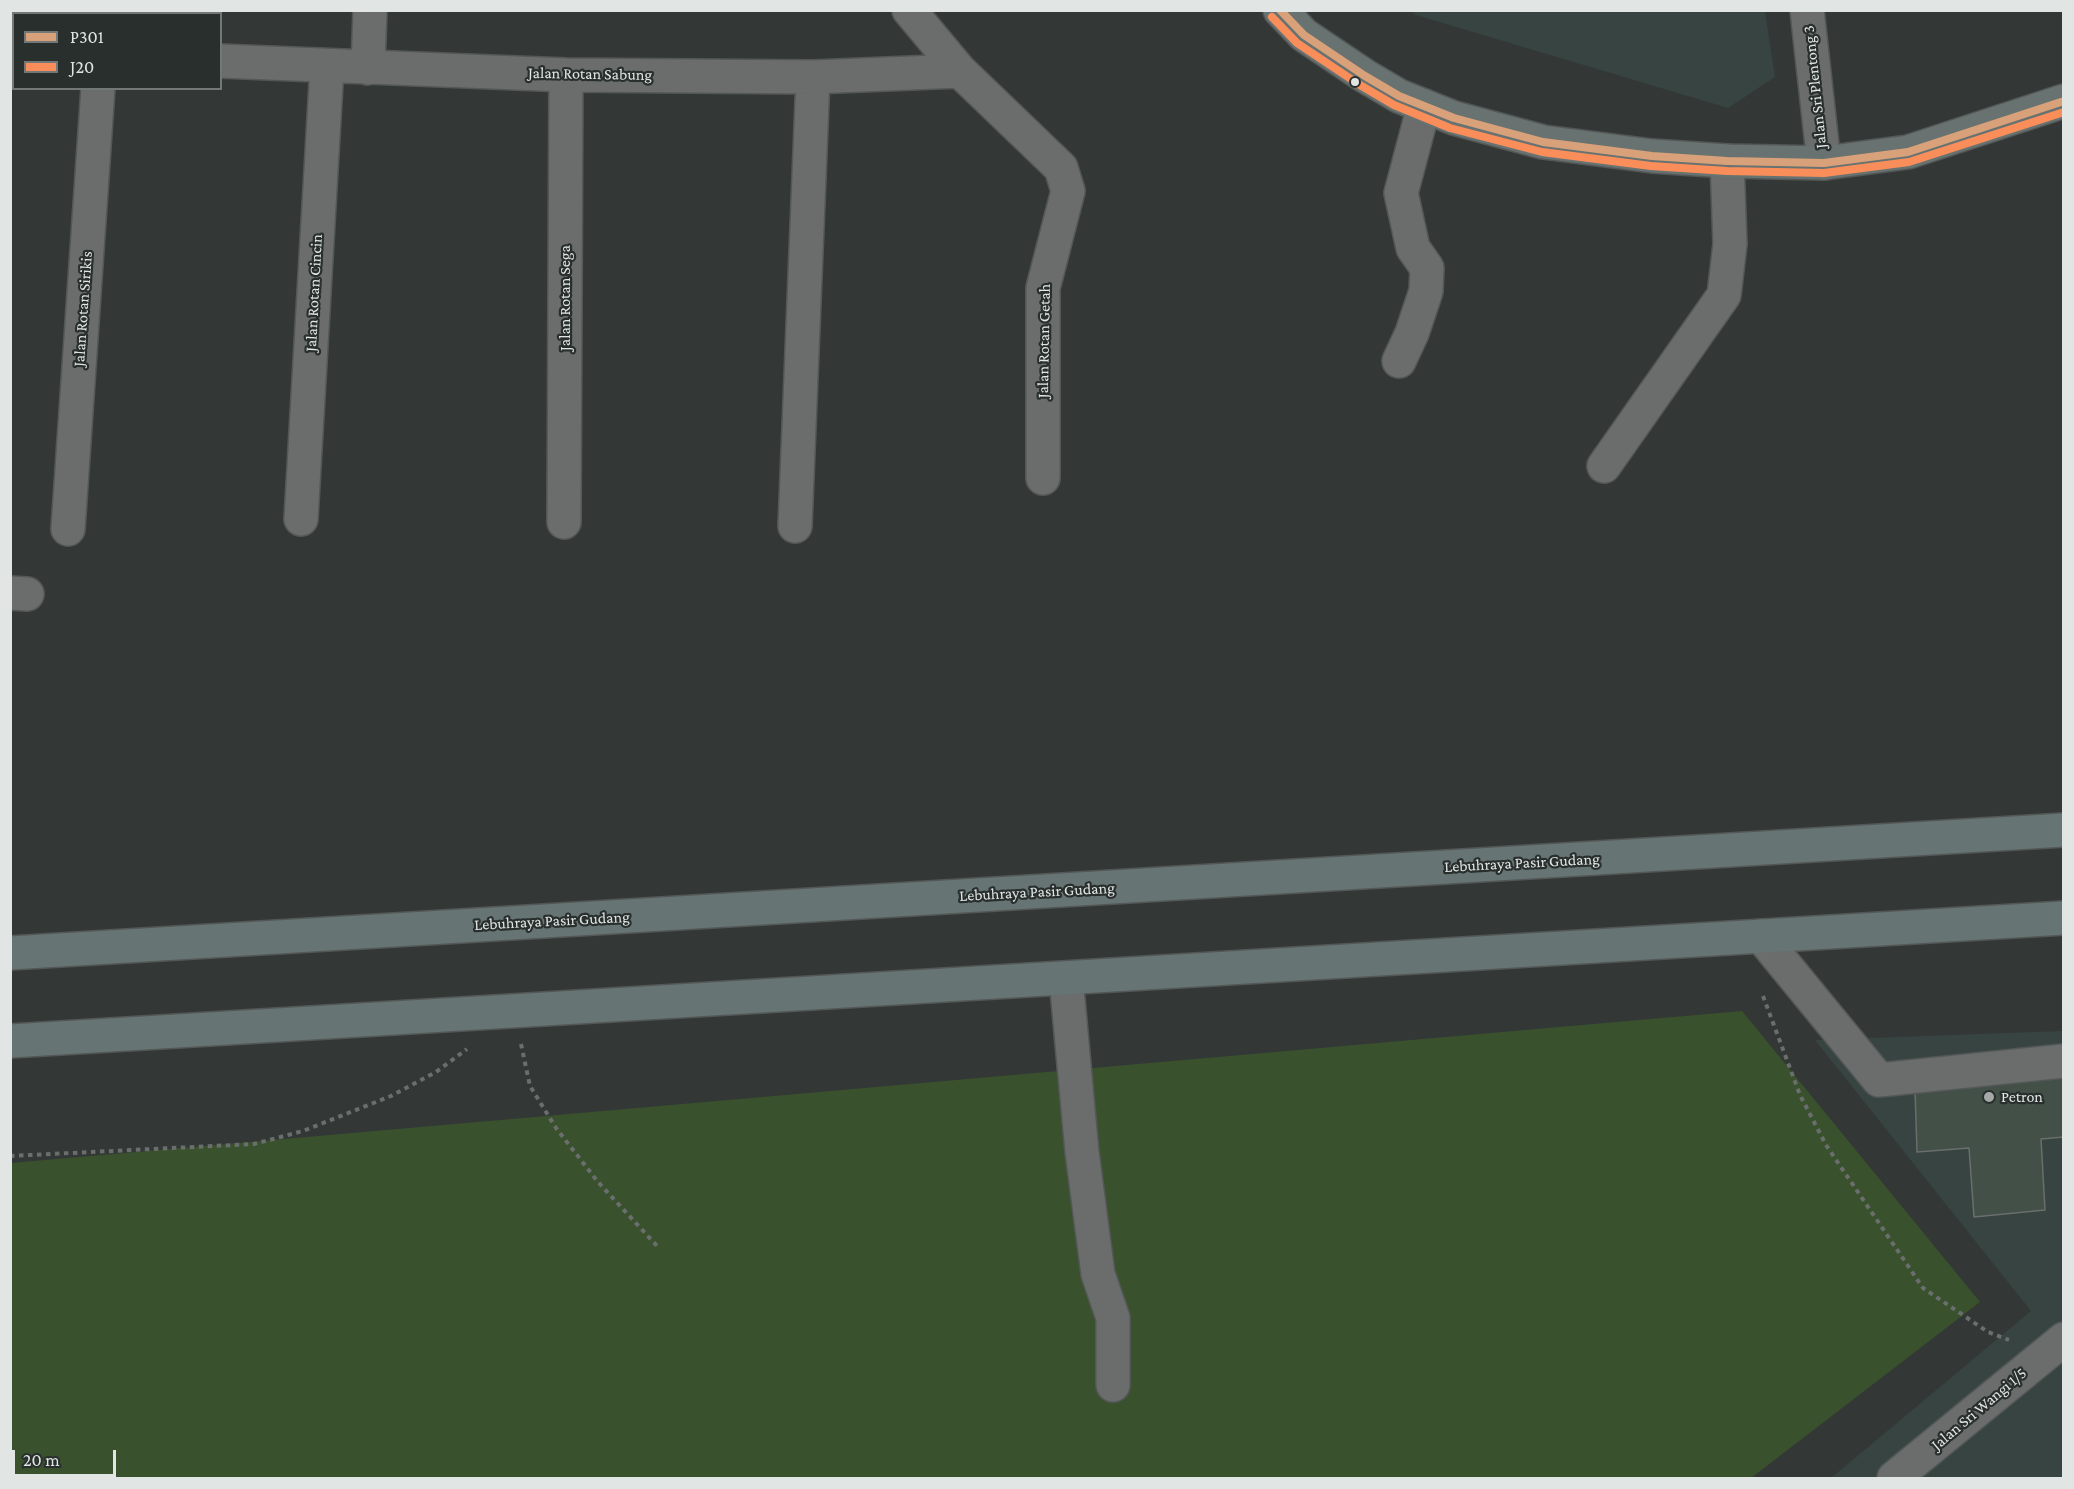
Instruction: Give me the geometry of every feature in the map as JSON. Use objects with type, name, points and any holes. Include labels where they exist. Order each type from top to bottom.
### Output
[{"type":"highway","name":"Lebuhraya Pasir Gudang","points":[[10,953],[2064,830]]},
{"type":"highway","points":[[10,1041],[2064,918]]},
{"type":"main road","points":[[1280,10],[1304,35],[1365,76],[1399,96],[1454,118],[1543,142],[1652,156],[1727,161],[1824,163],[1908,152],[2064,101]]},
{"type":"street","points":[[368,68],[370,10]]},
{"type":"street","name":"Jalan Rotan Getah","points":[[909,10],[960,71],[1061,168],[1068,190],[1043,288],[1043,478]]},
{"type":"street","name":"Jalan Sri Plentong 3","points":[[1807,10],[1824,163]]},
{"type":"street","name":"Jalan Rotan Sabung","points":[[222,61],[566,75],[813,77],[960,71]]},
{"type":"street","name":"Jalan Rotan Cincin","points":[[301,519],[327,66]]},
{"type":"street","name":"Jalan Rotan Sega","points":[[564,522],[566,75]]},
{"type":"street","points":[[795,526],[813,77]]},
{"type":"street","name":"Jalan Rotan Sirikis","points":[[68,529],[98,90]]},
{"type":"street","points":[[1399,361],[1412,333],[1426,291],[1427,268],[1413,248],[1401,193],[1424,106]]},
{"type":"street","points":[[1604,466],[1724,294],[1730,244],[1727,161]]},
{"type":"street","points":[[1761,936],[1880,1080],[2064,1061]]},
{"type":"street","points":[[1066,978],[1082,1152],[1098,1274],[1113,1318],[1113,1385]]},
{"type":"street","name":"Jalan Sri Wangi 1/5","points":[[1894,1479],[2053,1347]]},
{"type":"path","points":[[1761,990],[1800,1095],[1826,1145],[1923,1288],[1989,1332],[2053,1347]]},
{"type":"path","points":[[514,1011],[530,1086],[556,1128],[598,1182],[658,1247]]},
{"type":"path","points":[[10,1156],[254,1144],[303,1131],[391,1096],[436,1072],[471,1046]]},
{"type":"shaded area","points":[[1410,11],[1765,11],[1775,77],[1728,108],[1416,15]]},
{"type":"shaded area","points":[[2063,1031],[2063,1478],[1831,1478],[2031,1311],[1815,1040]]},
{"type":"green space","points":[[1742,1011],[1980,1302],[1751,1478],[11,1478],[11,1163]]},
{"type":"building","points":[[2064,1076],[2064,1137],[2041,1139],[2045,1210],[1974,1217],[1969,1148],[1917,1152],[1915,1090]]},
{"type":"transit line","name":"P301","points":[[1280,10],[1304,35],[1365,76],[1399,96],[1454,118],[1543,142],[1652,156],[1727,161],[1824,163],[1908,152],[2064,101]]},
{"type":"transit line","name":"J20","points":[[1272,17],[1297,43],[1360,85],[1394,105],[1450,128],[1542,152],[1651,166],[1727,171],[1824,173],[1909,162],[2064,112]]},
{"type":"place","name":"Petron","points":[[1989,1097]]}]
